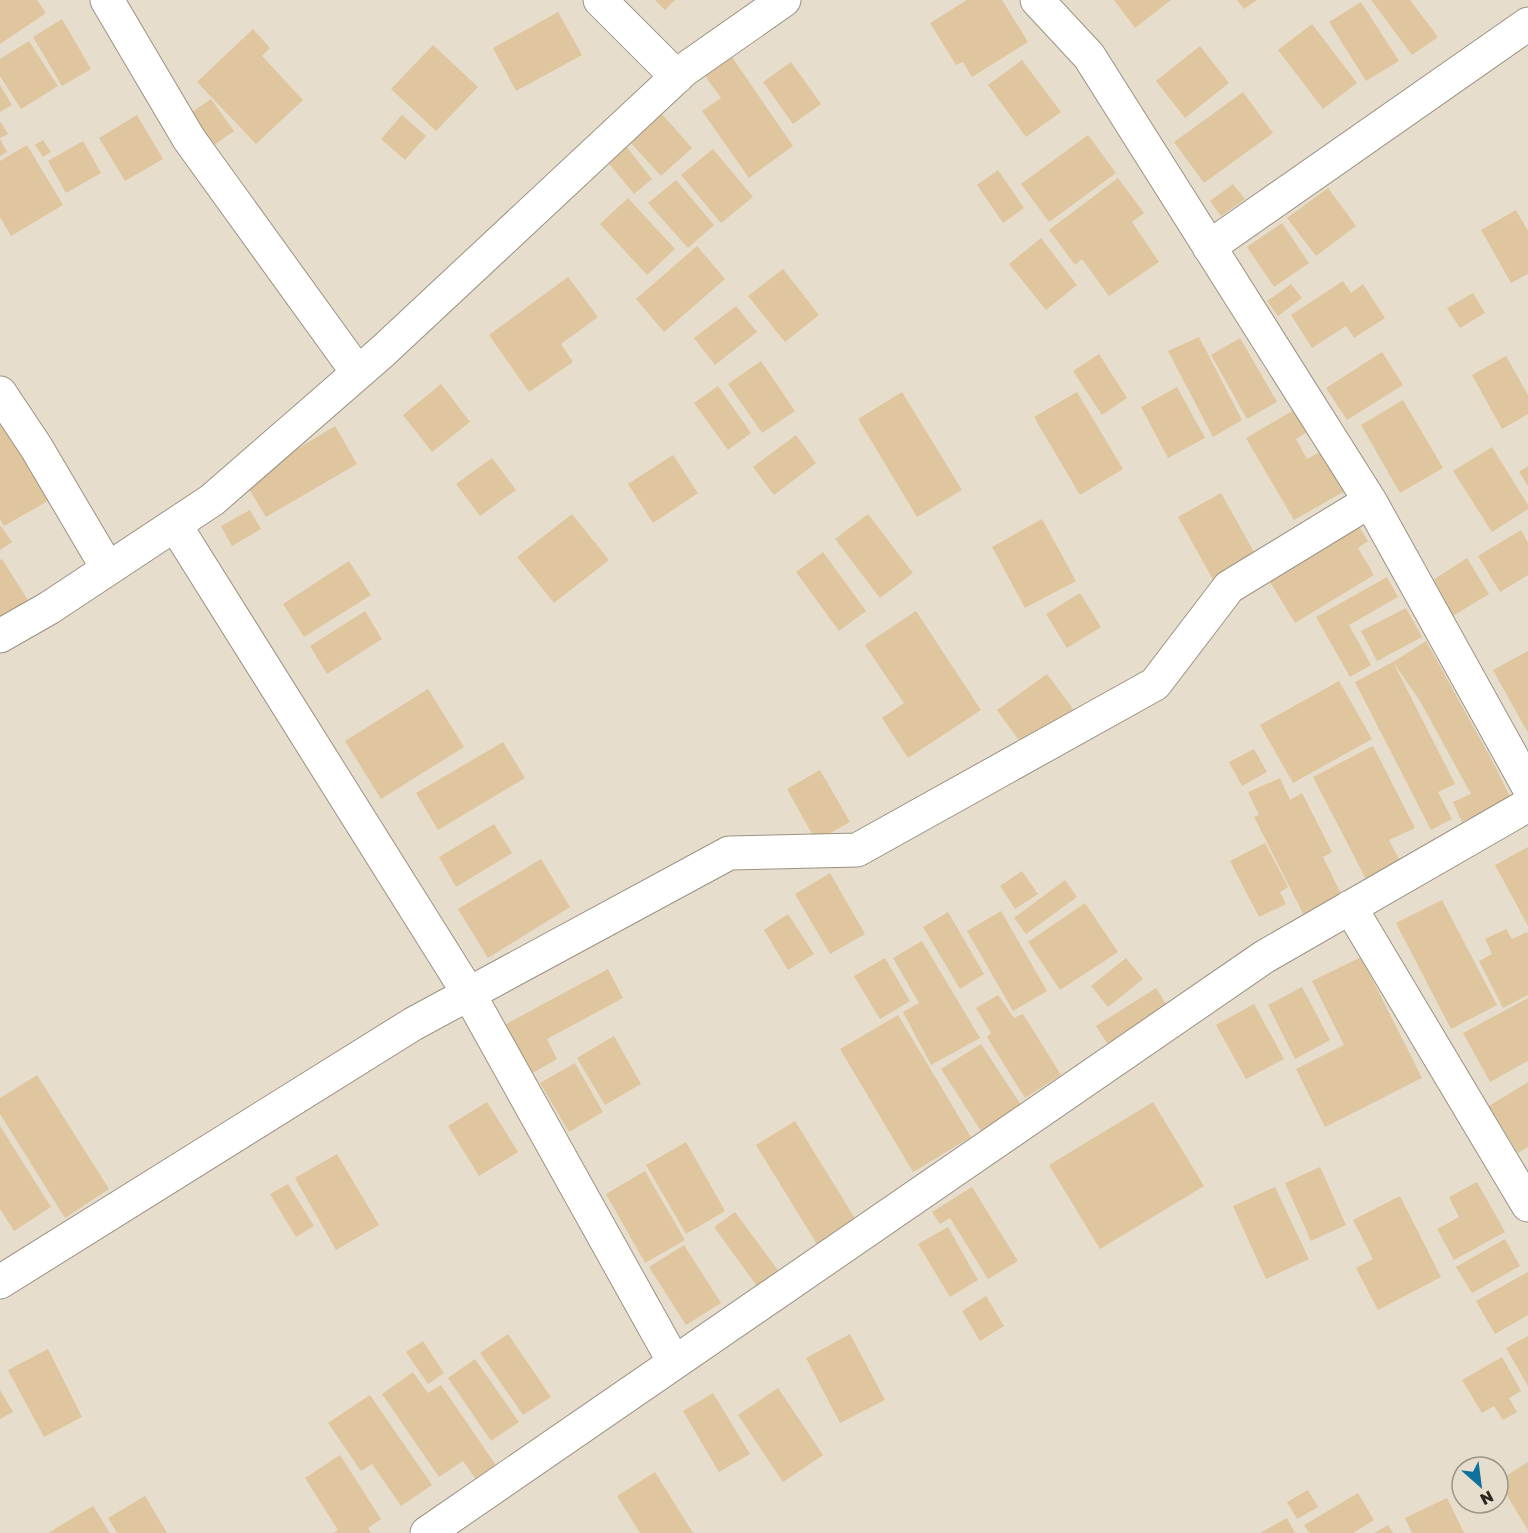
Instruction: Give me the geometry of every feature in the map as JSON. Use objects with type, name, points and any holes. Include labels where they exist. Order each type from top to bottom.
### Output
[{"type":"street","points":[[107,0],[189,139],[358,373]]},
{"type":"street","points":[[600,0],[677,77]]},
{"type":"street","points":[[0,636],[49,608],[212,500],[382,352],[684,70],[784,0]]},
{"type":"street","points":[[1037,0],[1089,56],[1370,501],[1528,786]]},
{"type":"street","points":[[1209,247],[1528,24]]},
{"type":"street","points":[[0,393],[36,447],[108,569]]},
{"type":"street","points":[[0,1282],[413,1024],[729,854],[857,850],[1155,684],[1228,586],[1370,501]]},
{"type":"street","points":[[175,525],[469,994],[674,1362]]},
{"type":"street","points":[[427,1533],[1264,957],[1528,805]]},
{"type":"street","points":[[1350,907],[1528,1204]]},
{"type":"building","points":[[0,0],[37,0],[46,13],[0,44]]},
{"type":"building","points":[[655,0],[675,0],[665,10]]},
{"type":"building","points":[[967,0],[1002,0],[1028,42],[972,77],[963,62],[956,65],[930,23]]},
{"type":"building","points":[[1114,0],[1171,0],[1135,28]]},
{"type":"building","points":[[1237,0],[1257,0],[1244,9]]},
{"type":"building","points":[[1371,0],[1410,0],[1438,37],[1412,55]]},
{"type":"building","points":[[1361,2],[1399,61],[1366,81],[1329,22]]},
{"type":"building","points":[[558,12],[582,55],[516,91],[493,48]]},
{"type":"building","points":[[62,19],[91,69],[62,86],[33,37]]},
{"type":"building","points":[[1312,24],[1357,83],[1323,109],[1278,50]]},
{"type":"building","points":[[253,29],[270,48],[262,56],[303,100],[256,144],[197,82]]},
{"type":"building","points":[[29,41],[58,86],[21,109],[0,76],[0,59]]},
{"type":"building","points":[[433,45],[478,87],[436,131],[391,89]]},
{"type":"building","points":[[1200,46],[1229,83],[1185,118],[1156,81]]},
{"type":"building","points":[[730,54],[793,146],[749,178],[702,111],[721,98],[703,73]]},
{"type":"building","points":[[1022,60],[1061,112],[1026,137],[988,85]]},
{"type":"building","points":[[791,62],[821,104],[793,124],[763,82]]},
{"type":"building","points":[[0,85],[12,105],[0,112]]},
{"type":"building","points":[[1243,92],[1273,133],[1204,183],[1174,142]]},
{"type":"building","points":[[211,99],[234,131],[214,145],[191,113]]},
{"type":"building","points":[[662,114],[692,148],[661,176],[630,142]]},
{"type":"building","points":[[137,115],[163,159],[125,181],[99,138]]},
{"type":"building","points":[[402,115],[426,136],[405,160],[381,139]]},
{"type":"building","points":[[0,121],[8,134],[0,138]]},
{"type":"building","points":[[1088,135],[1116,173],[1049,222],[1021,184]]},
{"type":"building","points":[[0,139],[7,152],[0,156]]},
{"type":"building","points":[[43,140],[51,152],[43,157],[35,145]]},
{"type":"building","points":[[83,141],[101,173],[66,193],[48,161]]},
{"type":"building","points":[[27,145],[63,205],[11,236],[0,217],[0,161]]},
{"type":"building","points":[[625,145],[652,179],[634,194],[606,160]]},
{"type":"building","points":[[713,149],[753,197],[721,223],[681,175]]},
{"type":"building","points":[[998,170],[1024,208],[1003,223],[977,185]]},
{"type":"building","points":[[1118,178],[1144,213],[1132,222],[1159,262],[1109,296],[1082,259],[1075,265],[1049,230]]},
{"type":"building","points":[[676,180],[714,225],[688,248],[648,203]]},
{"type":"building","points":[[1233,184],[1245,199],[1221,216],[1210,201]]},
{"type":"building","points":[[1328,188],[1356,226],[1316,256],[1287,218]]},
{"type":"building","points":[[628,198],[675,249],[647,275],[600,224]]},
{"type":"building","points":[[1516,210],[1528,231],[1528,274],[1511,283],[1481,230]]},
{"type":"building","points":[[1282,223],[1309,263],[1274,287],[1247,247]]},
{"type":"building","points":[[1041,238],[1077,285],[1046,310],[1009,264]]},
{"type":"building","points":[[697,246],[725,279],[664,332],[636,299]]},
{"type":"building","points":[[783,269],[819,315],[785,342],[748,296]]},
{"type":"building","points":[[568,277],[598,317],[561,344],[573,362],[529,392],[489,335]]},
{"type":"building","points":[[1343,281],[1351,293],[1363,284],[1385,318],[1354,338],[1346,326],[1312,348],[1291,315]]},
{"type":"building","points":[[1291,284],[1302,298],[1278,316],[1267,301]]},
{"type":"building","points":[[1473,293],[1485,313],[1460,328],[1447,308]]},
{"type":"building","points":[[736,306],[757,332],[715,365],[694,338]]},
{"type":"building","points":[[1199,337],[1242,420],[1213,437],[1168,351]]},
{"type":"building","points":[[1240,338],[1277,402],[1247,419],[1211,355]]},
{"type":"building","points":[[1382,352],[1403,385],[1347,420],[1326,388]]},
{"type":"building","points":[[1099,354],[1127,398],[1102,415],[1073,371]]},
{"type":"building","points":[[1506,356],[1528,395],[1528,414],[1502,429],[1472,375]]},
{"type":"building","points":[[761,361],[795,411],[762,433],[728,384]]},
{"type":"building","points":[[441,384],[470,422],[432,452],[403,415]]},
{"type":"building","points":[[718,386],[751,433],[728,450],[694,403]]},
{"type":"building","points":[[1177,387],[1205,438],[1168,458],[1141,407]]},
{"type":"building","points":[[902,392],[962,490],[917,517],[858,419]]},
{"type":"building","points":[[1077,392],[1123,469],[1080,495],[1034,417]]},
{"type":"building","points":[[1403,400],[1443,468],[1400,493],[1361,425]]},
{"type":"building","points":[[1294,410],[1307,432],[1296,439],[1307,459],[1322,451],[1345,491],[1294,520],[1246,438]]},
{"type":"building","points":[[0,422],[55,497],[4,526],[0,520]]},
{"type":"building","points":[[335,426],[357,464],[266,517],[244,481]]},
{"type":"building","points":[[796,435],[816,463],[774,495],[753,467]]},
{"type":"building","points":[[1492,447],[1528,505],[1528,509],[1492,532],[1453,471]]},
{"type":"building","points":[[673,455],[698,493],[653,523],[628,484]]},
{"type":"building","points":[[492,458],[516,490],[480,516],[456,484]]},
{"type":"building","points":[[1528,466],[1528,486],[1519,472]]},
{"type":"building","points":[[1221,493],[1259,561],[1216,585],[1178,517]]},
{"type":"building","points":[[250,510],[261,529],[232,546],[221,526]]},
{"type":"building","points":[[572,514],[609,560],[554,603],[517,557]]},
{"type":"building","points":[[868,514],[913,573],[880,598],[835,539]]},
{"type":"building","points":[[1042,519],[1076,581],[1025,608],[992,547]]},
{"type":"building","points":[[1357,523],[1368,541],[1358,548],[1374,575],[1295,623],[1267,577]]},
{"type":"building","points":[[0,525],[12,542],[0,550]]},
{"type":"building","points":[[1521,530],[1528,543],[1528,575],[1500,592],[1478,556]]},
{"type":"building","points":[[823,552],[866,611],[839,631],[796,572]]},
{"type":"building","points":[[1467,558],[1489,594],[1448,619],[1427,584]]},
{"type":"building","points":[[2,559],[31,605],[0,624],[0,560]]},
{"type":"building","points":[[349,561],[371,595],[304,637],[283,604]]},
{"type":"building","points":[[1387,577],[1398,597],[1349,625],[1371,665],[1350,677],[1316,617]]},
{"type":"building","points":[[1080,593],[1101,627],[1067,648],[1046,614]]},
{"type":"building","points":[[1406,608],[1422,637],[1377,661],[1361,631]]},
{"type":"building","points":[[365,611],[382,639],[327,674],[310,646]]},
{"type":"building","points":[[916,611],[981,710],[908,758],[882,718],[904,703],[865,645]]},
{"type":"building","points":[[1426,641],[1511,799],[1462,822],[1453,802],[1471,794],[1420,701],[1393,662]]},
{"type":"building","points":[[1528,651],[1528,733],[1493,670]]},
{"type":"building","points":[[1393,662],[1455,784],[1438,792],[1452,819],[1431,830],[1355,682]]},
{"type":"building","points":[[1047,674],[1074,710],[1023,746],[997,710]]},
{"type":"building","points":[[1339,681],[1372,739],[1293,783],[1260,725]]},
{"type":"building","points":[[428,689],[464,747],[381,799],[345,741]]},
{"type":"building","points":[[503,742],[525,778],[438,830],[416,793]]},
{"type":"building","points":[[1373,746],[1415,828],[1389,840],[1402,865],[1368,883],[1313,777]]},
{"type":"building","points":[[1254,749],[1267,772],[1242,786],[1229,762]]},
{"type":"building","points":[[820,770],[850,822],[816,841],[787,789]]},
{"type":"building","points":[[1280,778],[1290,800],[1302,793],[1332,852],[1323,857],[1344,900],[1306,919],[1254,817],[1259,815],[1248,792]]},
{"type":"building","points":[[494,824],[512,853],[456,887],[439,857]]},
{"type":"building","points":[[1265,843],[1288,887],[1280,892],[1286,904],[1259,917],[1230,861]]},
{"type":"building","points":[[1528,847],[1528,926],[1495,865]]},
{"type":"building","points":[[541,859],[570,907],[488,958],[458,909]]},
{"type":"building","points":[[1022,871],[1038,894],[1015,909],[1000,886]]},
{"type":"building","points":[[830,873],[865,934],[830,954],[795,894]]},
{"type":"building","points":[[1065,880],[1077,897],[1026,934],[1014,918]]},
{"type":"building","points":[[1442,900],[1497,1005],[1451,1029],[1396,923]]},
{"type":"building","points":[[1085,903],[1118,952],[1060,990],[1028,942]]},
{"type":"building","points":[[1001,911],[1047,991],[1013,1011],[967,931]]},
{"type":"building","points":[[948,912],[984,974],[960,989],[923,927]]},
{"type":"building","points":[[788,914],[814,954],[788,970],[764,930]]},
{"type":"building","points":[[1506,929],[1512,939],[1527,932],[1528,934],[1528,995],[1503,1008],[1479,961],[1492,954],[1485,939]]},
{"type":"building","points":[[922,941],[980,1038],[931,1065],[903,1012],[919,1003],[893,958]]},
{"type":"building","points":[[1361,957],[1422,1078],[1325,1127],[1296,1069],[1344,1045],[1312,981]]},
{"type":"building","points":[[885,958],[910,1001],[880,1019],[854,976]]},
{"type":"building","points":[[1126,958],[1143,979],[1108,1007],[1091,986]]},
{"type":"building","points":[[608,969],[623,998],[547,1039],[557,1059],[524,1078],[497,1029]]},
{"type":"building","points":[[1302,987],[1330,1040],[1295,1059],[1268,1005]]},
{"type":"building","points":[[1156,988],[1168,1007],[1109,1046],[1096,1026]]},
{"type":"building","points":[[998,995],[1014,1018],[1023,1014],[1061,1075],[1025,1098],[987,1037],[991,1033],[976,1008]]},
{"type":"building","points":[[1528,998],[1528,1061],[1490,1082],[1463,1033]]},
{"type":"building","points":[[1254,1004],[1284,1059],[1246,1079],[1216,1025]]},
{"type":"building","points":[[898,1015],[971,1137],[913,1172],[840,1049]]},
{"type":"building","points":[[614,1036],[641,1084],[605,1105],[577,1058]]},
{"type":"building","points":[[981,1044],[1023,1108],[983,1134],[941,1069]]},
{"type":"building","points":[[575,1063],[603,1112],[569,1132],[540,1083]]},
{"type":"building","points":[[37,1075],[109,1189],[65,1218],[0,1114],[0,1098]]},
{"type":"building","points":[[1528,1082],[1528,1147],[1518,1153],[1489,1106]]},
{"type":"building","points":[[487,1102],[518,1152],[479,1176],[448,1126]]},
{"type":"building","points":[[1153,1102],[1204,1186],[1100,1249],[1049,1165]]},
{"type":"building","points":[[795,1121],[859,1225],[820,1249],[756,1145]]},
{"type":"building","points":[[0,1126],[51,1207],[14,1231],[0,1209]]},
{"type":"building","points":[[686,1142],[725,1211],[686,1234],[646,1165]]},
{"type":"building","points":[[337,1154],[379,1225],[336,1250],[295,1178]]},
{"type":"building","points":[[1320,1167],[1346,1225],[1311,1241],[1285,1183]]},
{"type":"building","points":[[645,1171],[685,1240],[645,1263],[606,1194]]},
{"type":"building","points":[[1477,1182],[1505,1232],[1454,1260],[1437,1229],[1459,1217],[1449,1197]]},
{"type":"building","points":[[288,1184],[314,1226],[296,1237],[270,1194]]},
{"type":"building","points":[[972,1187],[1018,1261],[988,1279],[950,1218],[940,1224],[932,1212]]},
{"type":"building","points":[[1275,1187],[1309,1259],[1266,1279],[1233,1206]]},
{"type":"building","points":[[1400,1196],[1441,1277],[1378,1310],[1356,1268],[1373,1259],[1353,1220]]},
{"type":"building","points":[[735,1212],[783,1277],[762,1293],[714,1227]]},
{"type":"building","points":[[948,1227],[978,1280],[950,1297],[918,1244]]},
{"type":"building","points":[[1505,1239],[1520,1266],[1472,1293],[1456,1267]]},
{"type":"building","points":[[684,1245],[721,1303],[686,1325],[649,1267]]},
{"type":"building","points":[[1528,1272],[1528,1315],[1495,1334],[1476,1301]]},
{"type":"building","points":[[986,1296],[1004,1326],[980,1341],[962,1311]]},
{"type":"building","points":[[508,1334],[551,1397],[523,1415],[480,1353]]},
{"type":"building","points":[[850,1334],[885,1400],[840,1423],[806,1358]]},
{"type":"building","points":[[1528,1336],[1528,1386],[1506,1348]]},
{"type":"building","points":[[423,1341],[444,1373],[428,1384],[406,1352]]},
{"type":"building","points":[[48,1349],[82,1417],[44,1437],[8,1370]]},
{"type":"building","points":[[1502,1357],[1521,1391],[1509,1398],[1517,1412],[1503,1420],[1494,1406],[1482,1413],[1462,1380]]},
{"type":"building","points":[[475,1359],[519,1422],[491,1441],[448,1378]]},
{"type":"building","points":[[413,1372],[428,1393],[441,1385],[500,1471],[480,1485],[463,1461],[439,1477],[382,1394]]},
{"type":"building","points":[[778,1388],[823,1455],[783,1482],[738,1415]]},
{"type":"building","points":[[0,1390],[13,1412],[0,1419]]},
{"type":"building","points":[[713,1393],[750,1454],[719,1472],[683,1411]]},
{"type":"building","points":[[370,1395],[432,1485],[401,1506],[372,1464],[361,1471],[328,1423]]},
{"type":"building","points":[[340,1455],[381,1519],[368,1528],[371,1533],[333,1533],[338,1530],[305,1478]]},
{"type":"building","points":[[1528,1462],[1528,1530],[1510,1501],[1510,1473]]},
{"type":"building","points":[[655,1472],[693,1533],[640,1533],[617,1496]]},
{"type":"building","points":[[1308,1490],[1318,1507],[1297,1519],[1287,1502]]},
{"type":"building","points":[[1358,1493],[1374,1520],[1353,1533],[1309,1533],[1304,1525]]},
{"type":"building","points":[[145,1496],[167,1533],[117,1533],[108,1518]]},
{"type":"building","points":[[1447,1498],[1450,1504],[1450,1515],[1455,1515],[1464,1533],[1412,1533],[1405,1518]]},
{"type":"building","points":[[93,1506],[110,1533],[48,1533]]},
{"type":"building","points":[[1287,1518],[1295,1533],[1260,1533]]},
{"type":"building","points":[[1388,1525],[1393,1533],[1374,1533]]}]
